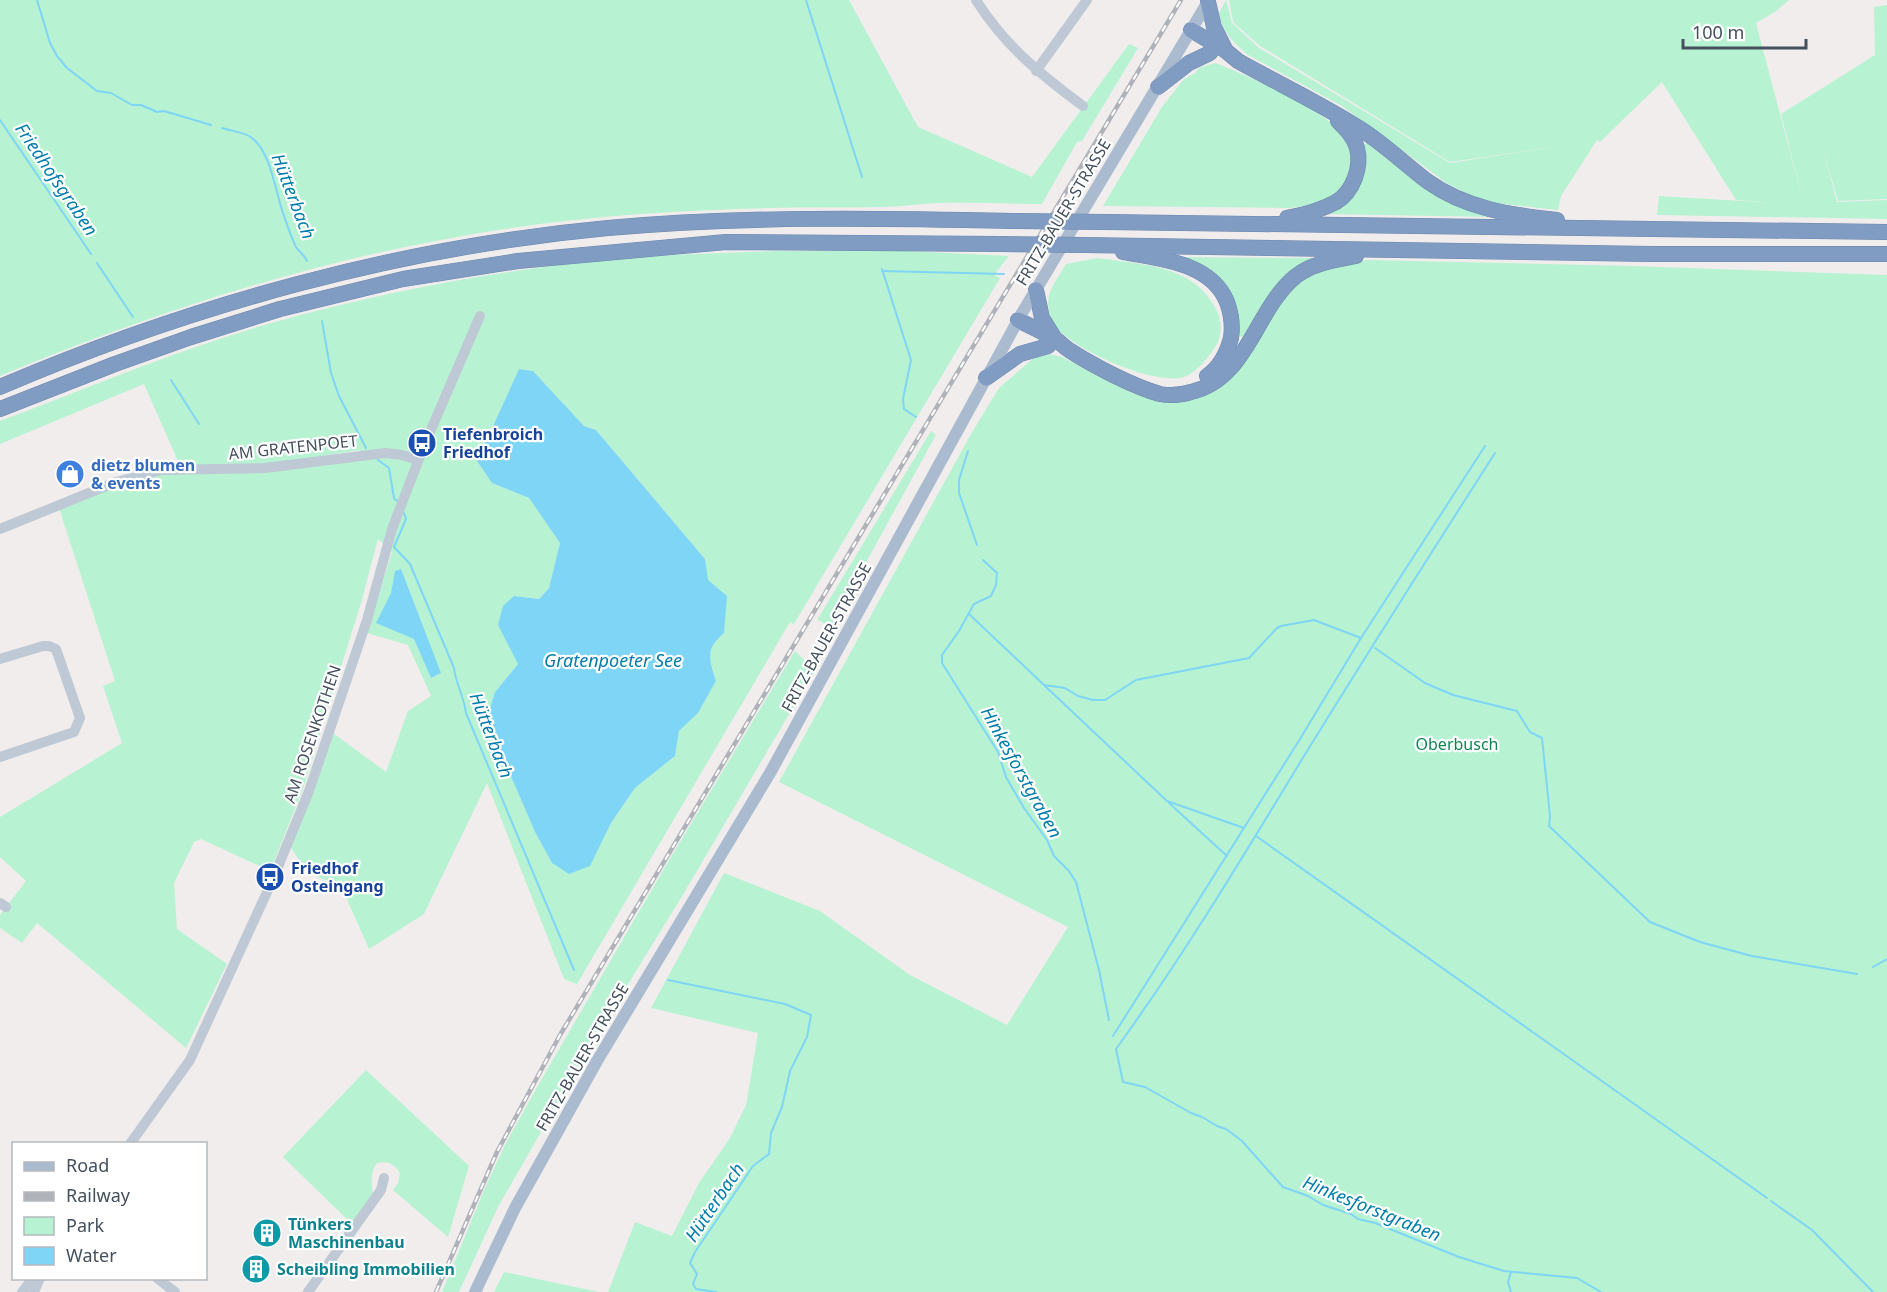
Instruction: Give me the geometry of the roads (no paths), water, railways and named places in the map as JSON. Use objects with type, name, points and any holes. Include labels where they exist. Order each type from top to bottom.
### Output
[{"type":"highway","points":[[1208,1],[1214,27],[1232,56]]},
{"type":"highway","points":[[1188,35],[1210,53],[1232,56]]},
{"type":"highway","points":[[1188,35],[1232,56],[1365,132],[1429,182],[1464,201],[1515,215],[1644,230]]},
{"type":"highway","points":[[1158,87],[1189,63],[1210,53]]},
{"type":"highway","points":[[1259,224],[1306,214],[1338,201],[1356,177],[1359,163],[1358,148],[1352,135],[1325,109]]},
{"type":"highway","points":[[0,387],[168,324],[276,290],[406,258],[526,238],[608,228],[726,221],[914,219],[1887,232]]},
{"type":"highway","points":[[0,409],[202,333],[280,309],[403,279],[518,261],[726,242],[1662,254],[1887,254]]},
{"type":"highway","points":[[1085,245],[1185,265],[1204,274],[1224,295],[1231,312],[1232,331],[1228,350],[1210,374],[1196,382],[1179,387],[1141,386]]},
{"type":"highway","points":[[1016,324],[1141,386],[1161,394],[1180,395],[1201,390],[1216,382],[1231,367],[1245,350],[1282,290],[1297,276],[1312,266],[1395,250]]},
{"type":"highway","points":[[1036,290],[1042,318],[1052,343]]},
{"type":"highway","points":[[986,378],[1020,354],[1052,343]]},
{"type":"main road","name":"FRITZ-BAUER-STRASSE","points":[[475,1292],[515,1208],[597,1061],[770,773],[1016,324],[1208,1]]},
{"type":"street","points":[[976,0],[1012,48],[1036,71],[1083,106]]},
{"type":"street","points":[[1036,71],[1087,0]]},
{"type":"street","name":"AM ROSENKOTHEN","points":[[131,1142],[190,1060],[273,879],[309,791],[367,620],[392,529],[418,460],[480,316]]},
{"type":"street","name":"AM GRATENPOET","points":[[0,529],[116,482],[162,470],[265,468],[385,453],[402,454],[418,460]]},
{"type":"street","points":[[0,659],[43,646],[50,646],[56,650],[80,718],[74,732],[0,757]]},
{"type":"street","points":[[308,1292],[381,1190],[384,1178]]},
{"type":"street","points":[[22,1292],[31,1280]]},
{"type":"street","points":[[160,1280],[175,1292]]},
{"type":"water","name":"Gratenpoeter See","points":[[519,369],[533,371],[584,426],[596,430],[705,559],[708,580],[727,596],[724,633],[714,644],[710,655],[716,681],[698,713],[679,731],[675,756],[635,788],[611,823],[590,866],[569,874],[552,863],[535,832],[490,728],[491,705],[495,692],[518,664],[498,625],[503,606],[514,596],[539,599],[549,588],[560,543],[529,498],[492,483],[477,461]]},
{"type":"water","points":[[401,569],[441,673],[431,678],[414,639],[376,623],[391,593],[395,571]]},
{"type":"waterway","name":"Hütterbach","points":[[37,0],[50,43],[57,56],[67,68],[97,91],[111,93],[132,105],[141,105],[157,112],[164,111],[211,125]]},
{"type":"waterway","name":"Hinkesforstgraben","points":[[806,0],[862,177]]},
{"type":"waterway","name":"Friedhofsgraben","points":[[0,120],[91,254]]},
{"type":"waterway","name":"Hütterbach","points":[[222,128],[249,136],[263,151],[296,247],[307,261]]},
{"type":"waterway","name":"Friedhofsgraben","points":[[97,263],[133,317]]},
{"type":"waterway","name":"Hinkesforstgraben","points":[[882,269],[911,360],[903,399],[904,409],[916,417]]},
{"type":"waterway","points":[[882,271],[1004,274]]},
{"type":"waterway","name":"Hütterbach","points":[[322,321],[331,373],[339,396],[366,448]]},
{"type":"waterway","name":"Friedhofsgraben","points":[[171,380],[199,424]]},
{"type":"waterway","points":[[1113,1036],[1361,638],[1485,446]]},
{"type":"waterway","name":"Hinkesforstgraben","points":[[968,451],[959,480],[959,493],[977,545]]},
{"type":"waterway","points":[[1495,453],[1213,904],[1116,1049],[1123,1082],[1145,1087],[1191,1113],[1226,1129],[1242,1141],[1283,1187],[1308,1196],[1323,1205],[1351,1214],[1358,1219],[1375,1223],[1459,1257],[1504,1271],[1577,1278],[1601,1292]]},
{"type":"waterway","name":"Hütterbach","points":[[378,460],[389,468],[394,498],[397,501]]},
{"type":"waterway","name":"Hütterbach","points":[[404,513],[406,519],[394,547],[410,564],[454,668],[466,713],[574,970]]},
{"type":"waterway","name":"Hinkesforstgraben","points":[[983,560],[997,573],[996,585],[991,596],[974,604],[942,655],[942,663],[998,752],[1006,777],[1024,808],[1047,840],[1054,856],[1076,882],[1099,970],[1109,1020]]},
{"type":"waterway","points":[[969,614],[1044,685],[1065,688],[1078,696],[1093,700],[1105,700],[1136,680],[1249,658],[1281,626],[1314,620],[1361,638]]},
{"type":"waterway","points":[[1375,648],[1425,683],[1453,695],[1517,711],[1530,732],[1542,738],[1549,826],[1650,922],[1700,942],[1752,956],[1857,974]]},
{"type":"waterway","points":[[1045,686],[1167,801],[1244,828]]},
{"type":"waterway","points":[[1169,803],[1227,856]]},
{"type":"waterway","points":[[1256,836],[1767,1198]]},
{"type":"waterway","points":[[1873,967],[1887,959]]},
{"type":"waterway","name":"Hütterbach","points":[[668,980],[785,1004],[811,1015],[807,1037],[790,1071],[782,1107],[771,1133],[769,1154],[753,1166],[690,1263],[697,1274],[693,1284],[696,1289],[716,1292]]},
{"type":"waterway","points":[[1771,1201],[1812,1230],[1873,1292]]},
{"type":"waterway","points":[[1511,1272],[1508,1282],[1511,1292]]},
{"type":"railway","points":[[436,1292],[497,1152],[560,1035],[1181,0]]},
{"type":"place","name":"Tiefenbroich Friedhof","points":[[422,443]]},
{"type":"place","name":"dietz blumen & events","points":[[70,474]]},
{"type":"place","name":"Friedhof Osteingang","points":[[270,877]]},
{"type":"place","name":"Tünkers Maschinenbau","points":[[267,1233]]},
{"type":"place","name":"Scheibling Immobilien","points":[[256,1269]]},
{"type":"park label","name":"Oberbusch","points":[[1457,744]]}]
